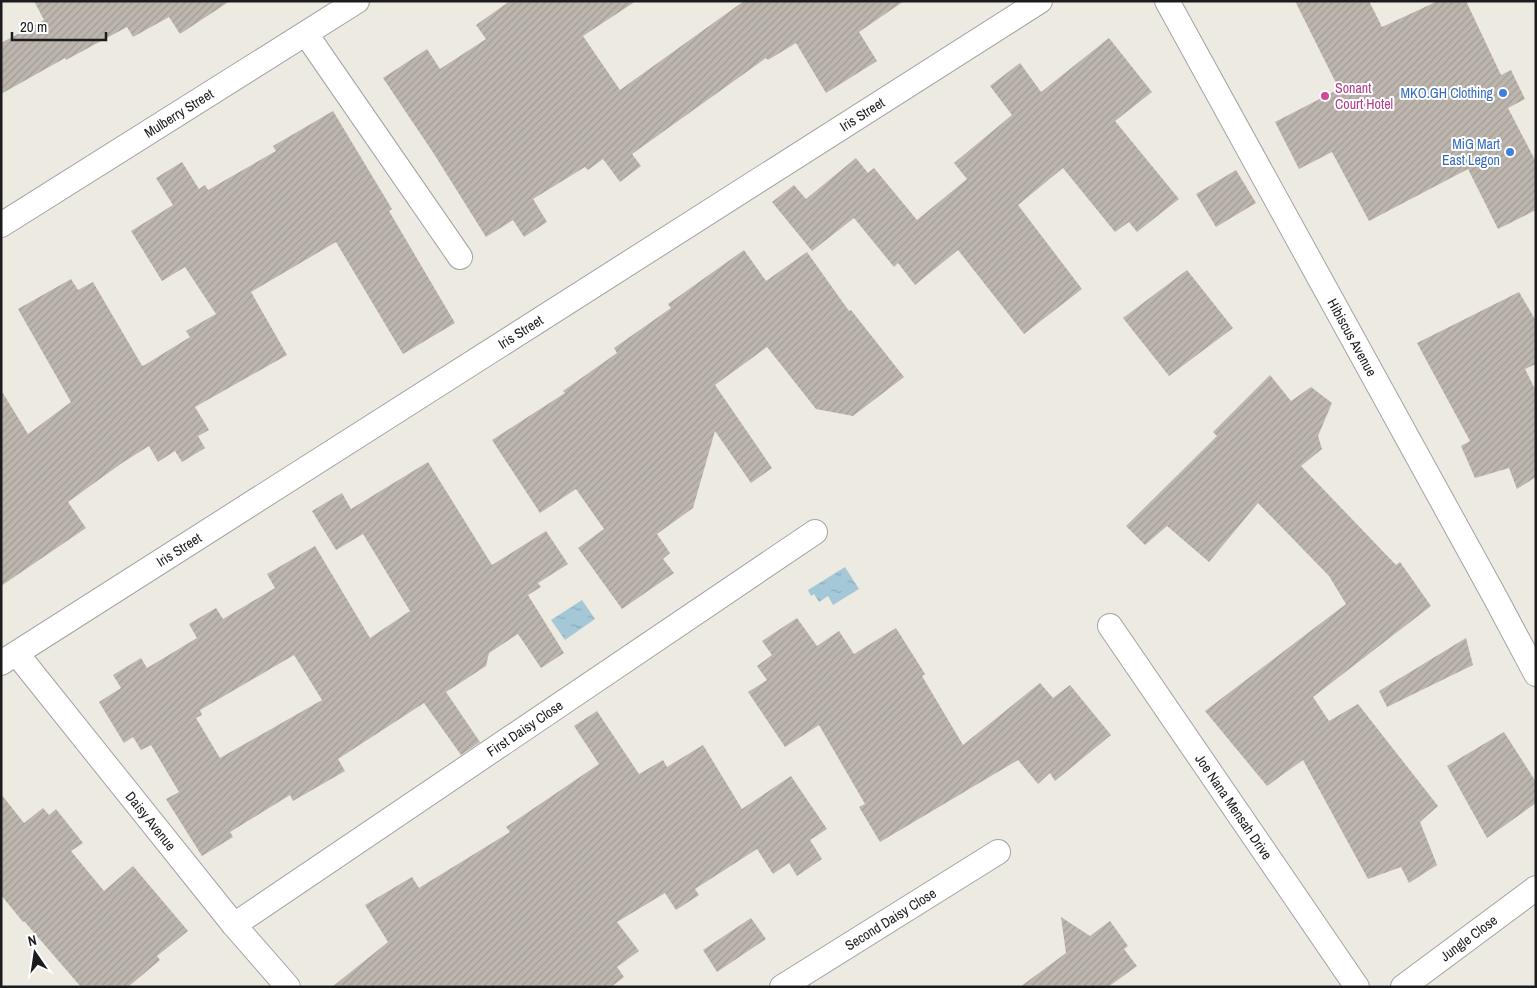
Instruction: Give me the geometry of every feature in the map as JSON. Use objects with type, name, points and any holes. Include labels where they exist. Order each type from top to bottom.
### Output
[{"type":"street","name":"Mulberry Street","points":[[1,225],[358,1]]},
{"type":"street","name":"Iris Street","points":[[9,658],[1040,1]]},
{"type":"street","name":"Hibiscus Avenue","points":[[1167,1],[1536,674]]},
{"type":"street","points":[[306,34],[460,257]]},
{"type":"street","name":"First Daisy Close","points":[[234,925],[815,532]]},
{"type":"street","name":"Joe Nana Mensah Drive","points":[[1110,626],[1357,987]]},
{"type":"street","name":"Daisy Avenue","points":[[9,658],[288,987]]},
{"type":"street","name":"Second Daisy Close","points":[[782,987],[998,852]]},
{"type":"street","name":"Jungle Close","points":[[1403,987],[1536,888]]},
{"type":"water","points":[[845,567],[859,589],[833,605],[828,596],[819,602],[814,594],[811,596],[808,590]]},
{"type":"water","points":[[582,600],[595,619],[565,640],[551,620]]},
{"type":"building","points":[[34,1],[230,1],[180,34],[169,17],[133,37],[127,27],[66,60],[65,58],[1,94],[1,43],[44,20]]},
{"type":"building","points":[[510,1],[636,1],[583,36],[620,90],[744,1],[904,1],[859,32],[877,61],[826,93],[796,43],[768,60],[766,58],[632,154],[641,166],[620,182],[603,159],[588,170],[585,167],[533,199],[547,222],[524,237],[513,220],[486,237],[383,78],[427,49],[440,69],[486,39],[476,25]]},
{"type":"building","points":[[1295,1],[1369,1],[1382,27],[1438,1],[1466,1],[1501,75],[1511,70],[1525,99],[1508,108],[1536,162],[1536,210],[1498,229],[1468,169],[1369,221],[1332,152],[1299,169],[1275,122],[1339,89]]},
{"type":"building","points":[[1109,38],[1152,92],[1115,121],[1179,199],[1137,232],[1129,222],[1115,232],[1063,168],[1018,205],[1082,289],[1024,334],[958,250],[915,285],[898,263],[894,267],[854,218],[812,251],[772,202],[794,185],[806,199],[856,158],[868,173],[874,168],[917,220],[967,179],[954,163],[1012,115],[990,86],[1020,63],[1041,92]]},
{"type":"building","points":[[333,111],[392,209],[389,211],[455,323],[403,354],[336,242],[251,292],[287,355],[195,407],[209,430],[198,436],[205,448],[182,462],[175,451],[158,462],[149,446],[122,463],[68,502],[86,528],[1,586],[1,390],[28,434],[71,402],[18,309],[71,279],[78,290],[93,282],[143,366],[190,337],[186,331],[216,314],[185,267],[162,281],[131,231],[173,205],[156,178],[182,162],[199,189],[205,185],[208,190],[276,151],[273,146]]},
{"type":"building","points":[[1236,170],[1256,203],[1216,227],[1196,194]]},
{"type":"building","points":[[744,250],[766,281],[807,252],[849,311],[851,310],[904,377],[853,416],[816,409],[767,347],[715,385],[772,468],[751,483],[715,431],[693,508],[657,534],[670,553],[663,559],[674,573],[622,609],[578,548],[604,529],[576,489],[540,513],[492,440],[565,393],[563,391],[617,353],[614,348],[671,308],[668,304]]},
{"type":"building","points":[[1187,270],[1233,328],[1169,376],[1123,318]]},
{"type":"building","points":[[1519,292],[1536,321],[1536,364],[1525,369],[1536,391],[1536,477],[1517,489],[1509,468],[1475,478],[1461,446],[1470,441],[1417,343]]},
{"type":"building","points":[[1270,375],[1291,401],[1311,387],[1332,403],[1318,436],[1322,449],[1301,466],[1396,565],[1400,562],[1431,606],[1313,697],[1329,721],[1358,704],[1438,806],[1420,822],[1437,865],[1409,883],[1401,867],[1368,879],[1303,760],[1267,786],[1205,711],[1346,604],[1329,576],[1258,503],[1209,562],[1167,526],[1145,545],[1126,526],[1217,436],[1213,432]]},
{"type":"building","points":[[428,462],[492,565],[546,531],[568,564],[538,583],[541,587],[528,595],[564,653],[541,668],[518,634],[489,653],[486,666],[446,692],[480,742],[461,755],[424,703],[338,759],[345,771],[293,801],[290,795],[230,832],[233,837],[202,856],[166,799],[179,792],[151,745],[141,750],[133,737],[124,743],[99,702],[121,688],[113,675],[141,658],[147,668],[197,638],[189,624],[216,608],[223,619],[275,588],[267,574],[315,546],[370,638],[410,611],[363,534],[336,550],[312,511],[342,493],[351,509]],"holes":[[[294,655],[322,700],[220,758],[196,718],[202,715],[200,710]]]},
{"type":"building","points":[[797,618],[817,646],[839,631],[854,654],[896,628],[925,674],[922,676],[963,745],[1040,683],[1053,698],[1070,685],[1111,735],[1055,781],[1050,773],[1038,784],[1018,760],[880,842],[859,807],[865,804],[819,725],[785,747],[748,692],[767,680],[757,666],[772,655],[762,641]]},
{"type":"building","points":[[1466,638],[1473,665],[1387,707],[1379,691]]},
{"type":"building","points":[[597,711],[639,774],[663,760],[667,767],[703,745],[742,809],[791,776],[827,829],[810,840],[822,859],[797,876],[789,863],[773,874],[757,849],[695,889],[699,895],[676,910],[665,893],[617,922],[639,951],[617,967],[624,977],[611,987],[332,987],[388,942],[365,905],[412,877],[419,888],[510,832],[506,827],[599,764],[574,726]]},
{"type":"building","points":[[1504,732],[1536,782],[1536,803],[1487,838],[1447,766]]},
{"type":"building","points":[[1,794],[24,823],[43,808],[49,815],[56,809],[83,843],[71,851],[104,891],[133,866],[188,931],[157,956],[160,960],[128,987],[81,987],[1,895]]},
{"type":"building","points":[[1061,917],[1090,936],[1110,921],[1128,946],[1124,949],[1137,966],[1108,987],[1020,987],[1066,953]]},
{"type":"building","points":[[751,918],[766,939],[717,972],[703,950]]},
{"type":"place","name":"MKO.GH Clothing","points":[[1503,93]]},
{"type":"place","name":"Sonant Court Hotel","points":[[1325,96]]},
{"type":"place","name":"MiG Mart East Legon","points":[[1510,152]]}]
